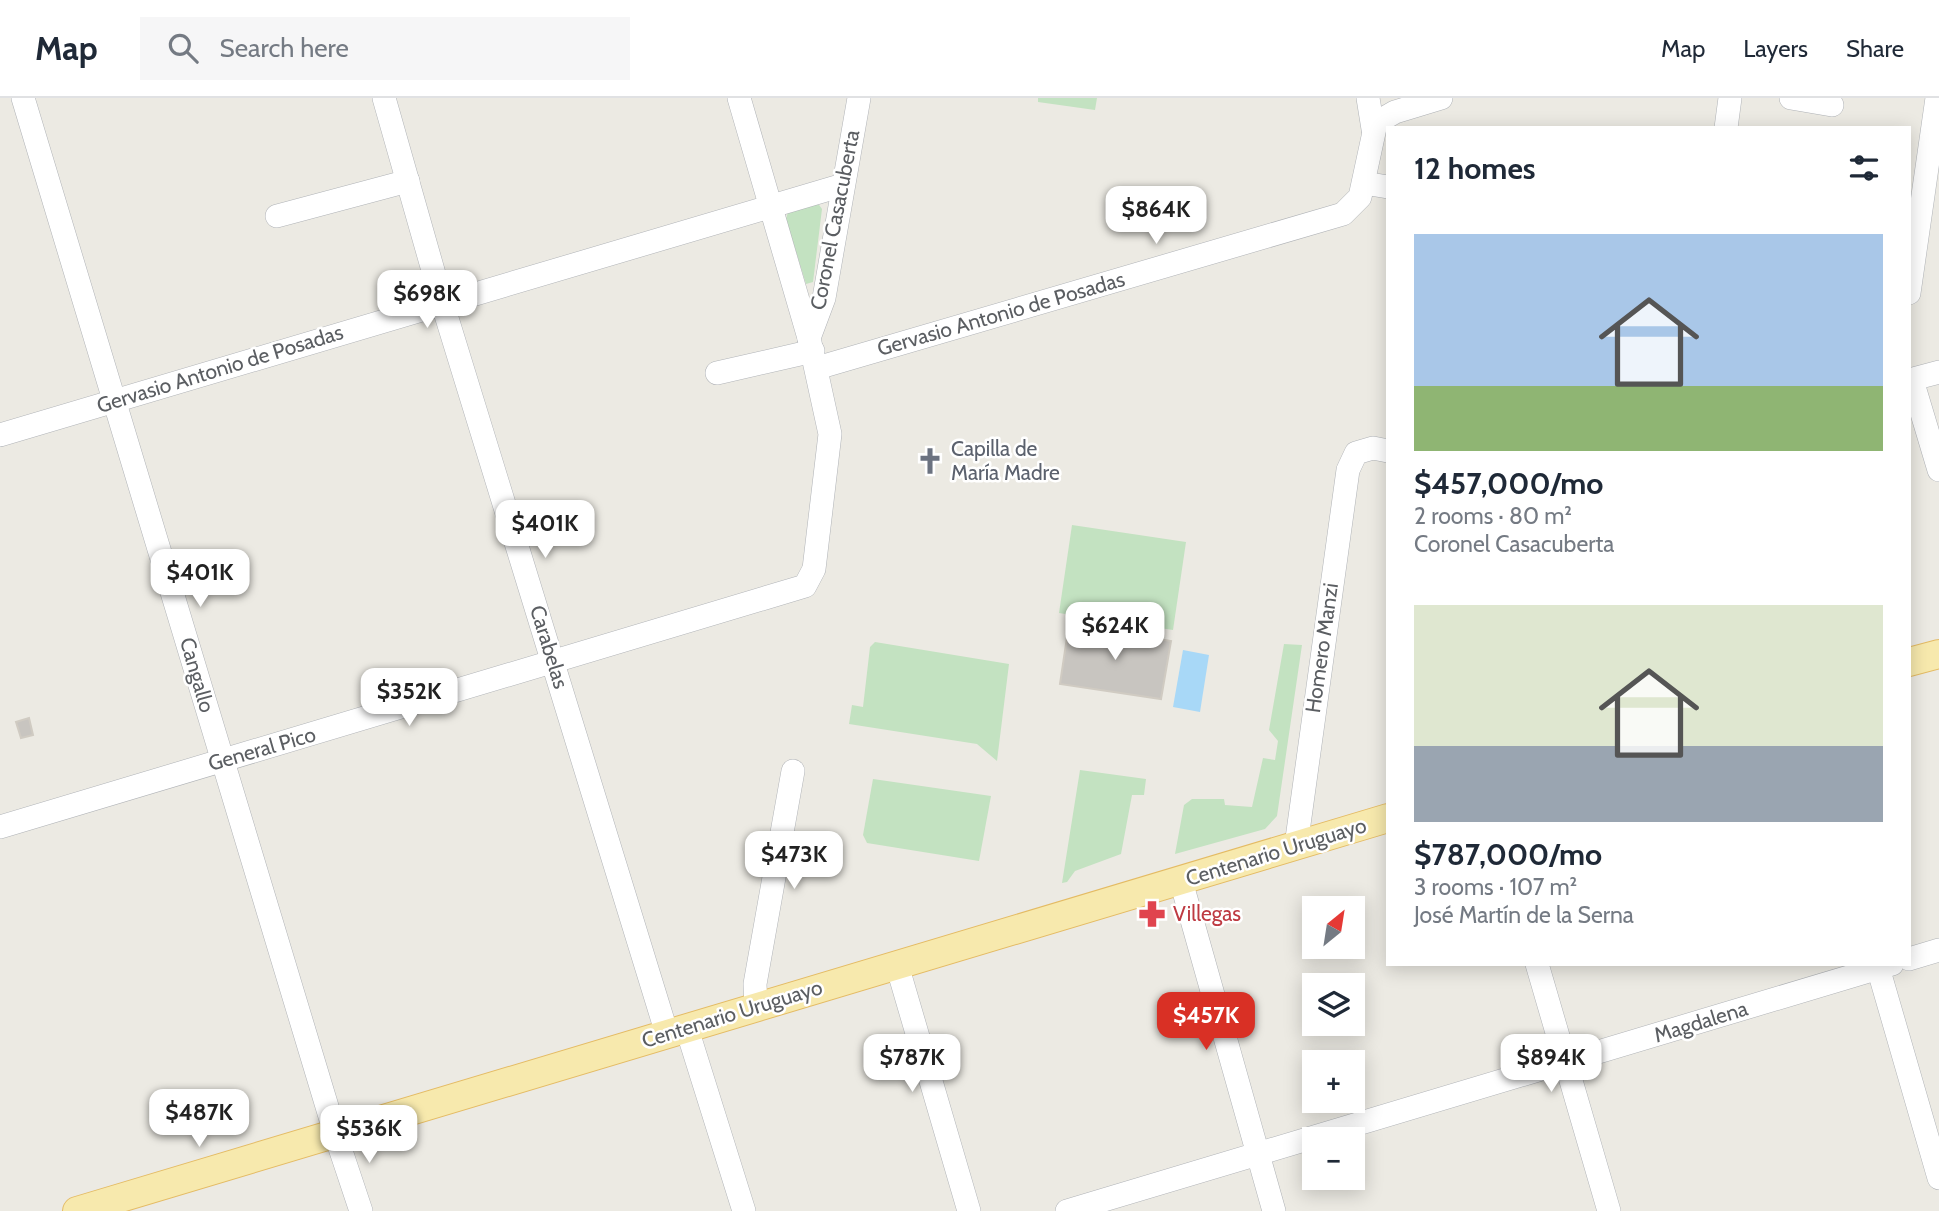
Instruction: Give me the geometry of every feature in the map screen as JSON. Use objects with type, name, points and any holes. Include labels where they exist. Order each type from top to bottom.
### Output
[{"type":"main road","points":[[1911,661],[1939,654]]},
{"type":"main road","name":"Centenario Uruguayo","points":[[77,1211],[1386,819]]},
{"type":"street","name":"Cangallo","points":[[23,98],[335,1133],[361,1211]]},
{"type":"street","name":"Carabelas","points":[[384,98],[442,302],[554,662],[677,1031],[744,1211]]},
{"type":"street","points":[[739,98],[813,353]]},
{"type":"street","name":"Coronel Casacuberta","points":[[813,353],[859,98]]},
{"type":"street","name":"Gervasio Antonio de Posadas","points":[[717,373],[813,353],[1343,214],[1360,197],[1364,183],[1373,130],[1368,98]]},
{"type":"street","points":[[1373,130],[1376,123],[1395,112],[1441,98]]},
{"type":"street","points":[[1726,126],[1730,98]]},
{"type":"street","points":[[1791,98],[1832,110]]},
{"type":"street","points":[[1911,279],[1937,98]]},
{"type":"street","points":[[276,216],[408,181]]},
{"type":"street","points":[[1364,183],[1386,187]]},
{"type":"street","name":"Gervasio Antonio de Posadas","points":[[0,435],[843,185]]},
{"type":"street","name":"General Pico","points":[[0,827],[805,586],[814,569],[829,459],[828,424],[813,353]]},
{"type":"street","points":[[1939,372],[1911,380],[1939,470]]},
{"type":"street","name":"Homero Manzi","points":[[1296,846],[1348,470],[1356,453],[1373,448],[1386,450]]},
{"type":"street","points":[[756,1007],[755,984],[793,771]]},
{"type":"street","points":[[1181,881],[1274,1211]]},
{"type":"street","points":[[1911,958],[1939,950]]},
{"type":"street","points":[[897,965],[969,1211]]},
{"type":"street","points":[[1538,966],[1609,1211]]},
{"type":"street","points":[[1882,966],[1939,1178]]},
{"type":"street","name":"Magdalena","points":[[1067,1211],[1564,1064],[1882,966]]},
{"type":"green space","points":[[1038,98],[1097,98],[1095,110],[1038,102]]},
{"type":"green space","points":[[817,202],[822,209],[813,282],[806,284],[786,219],[788,212]]},
{"type":"green space","points":[[1072,525],[1186,542],[1173,630],[1059,613]]},
{"type":"green space","points":[[875,642],[1009,664],[997,761],[977,744],[849,724],[852,705],[863,707],[870,647]]},
{"type":"green space","points":[[1284,644],[1302,645],[1277,816],[1265,829],[1175,854],[1184,805],[1192,799],[1224,799],[1225,805],[1252,807],[1263,758],[1275,760],[1278,741],[1269,730]]},
{"type":"green space","points":[[1080,770],[1146,779],[1144,795],[1132,795],[1121,854],[1075,871],[1067,882],[1062,883]]},
{"type":"green space","points":[[873,779],[991,796],[979,861],[867,843],[863,835]]},
{"type":"water","points":[[1183,650],[1209,655],[1200,712],[1173,707]]},
{"type":"building","points":[[1069,624],[1171,641],[1161,699],[1060,684]]},
{"type":"building","points":[[29,718],[33,735],[21,738],[16,722]]},
{"type":"place","name":"Capilla de María Madre","points":[[930,461]]},
{"type":"place","name":"Villegas","points":[[1152,914]]}]
